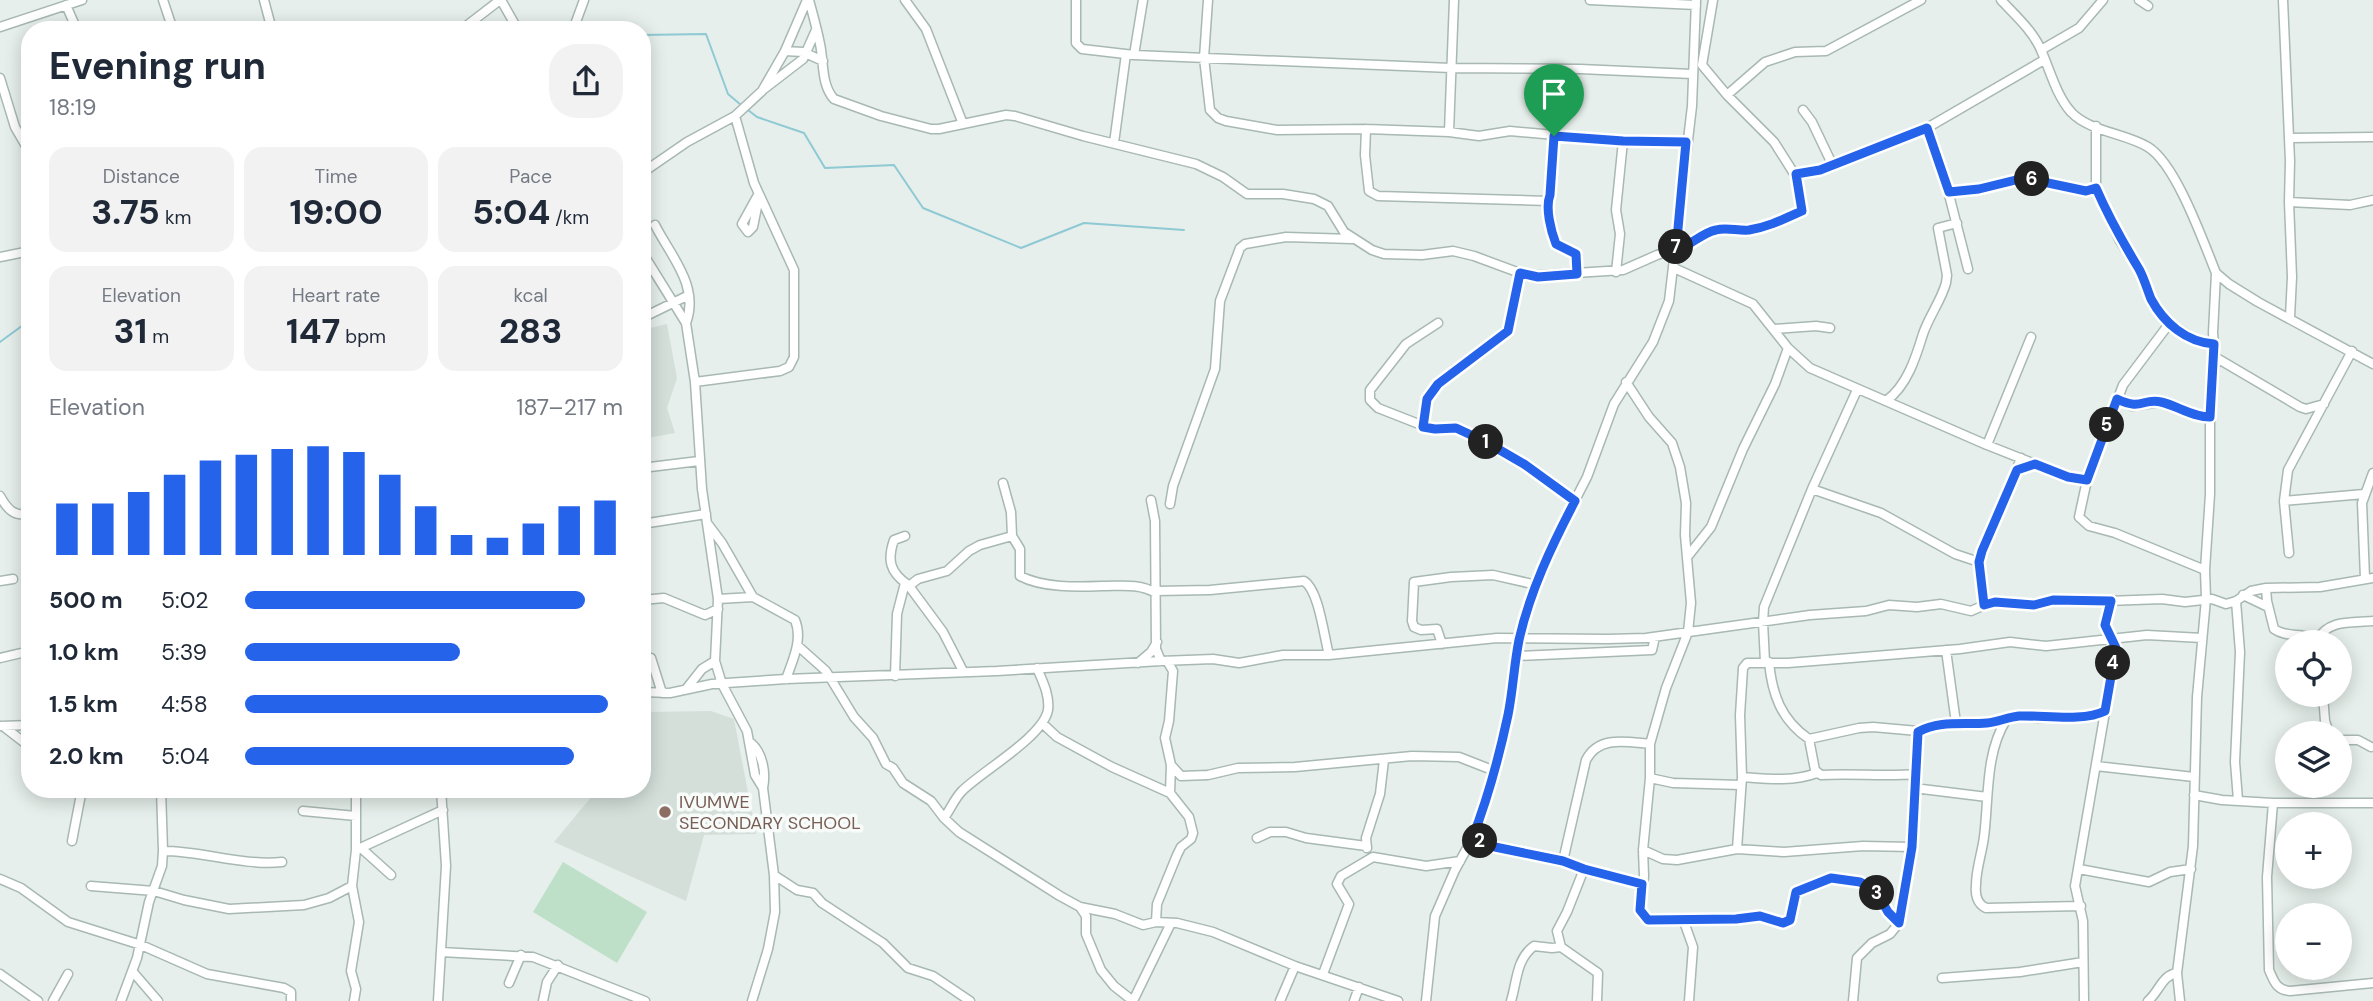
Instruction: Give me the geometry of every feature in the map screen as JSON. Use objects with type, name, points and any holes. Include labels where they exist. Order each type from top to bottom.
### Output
[{"type":"street","points":[[0,27],[82,0]]},
{"type":"street","points":[[163,0],[170,21]]},
{"type":"street","points":[[264,0],[270,21]]},
{"type":"street","points":[[473,21],[500,0],[513,21]]},
{"type":"street","points":[[576,21],[584,0]]},
{"type":"street","points":[[808,0],[829,93],[841,102],[939,130],[1006,115],[1015,116],[1196,164],[1223,177],[1246,193],[1302,196],[1323,202],[1352,239],[1384,254],[1422,255],[1453,251],[1538,277],[1616,272],[1657,254],[1691,244],[1718,229],[1751,229],[1773,225],[1802,211],[1796,174],[1774,142],[1727,95],[1701,62],[1713,0]]},
{"type":"street","points":[[762,91],[785,51],[808,0]]},
{"type":"street","points":[[905,0],[926,29],[963,124]]},
{"type":"street","points":[[1076,0],[1077,46],[1082,49],[1204,58],[1692,74]]},
{"type":"street","points":[[1114,143],[1143,0]]},
{"type":"street","points":[[1208,0],[1204,58],[1210,110],[1218,118],[1245,126],[1277,130],[1449,132],[1479,136],[1510,131],[1623,141],[1686,142]]},
{"type":"street","points":[[1449,132],[1454,0]]},
{"type":"street","points":[[1426,1001],[1435,916],[1472,839],[1495,771],[1508,712],[1519,639],[1537,585],[1551,547],[1587,477],[1614,404],[1653,342],[1669,301],[1692,106],[1696,2],[1590,0]]},
{"type":"street","points":[[1727,95],[1765,62],[1795,52],[1826,51],[1921,0]]},
{"type":"street","points":[[2001,0],[2041,50],[2064,103],[2076,116],[2149,148],[2160,158],[2190,210],[2216,273],[2206,599],[2197,697],[2191,869],[2177,973],[2180,1001]]},
{"type":"street","points":[[2041,50],[2079,28],[2103,0]]},
{"type":"street","points":[[2139,0],[2148,6]]},
{"type":"street","points":[[2283,0],[2290,138],[2290,317]]},
{"type":"street","points":[[66,5],[73,21]]},
{"type":"street","points":[[651,167],[687,142],[735,116],[762,91],[789,72],[807,53],[816,29]]},
{"type":"street","points":[[785,51],[807,53],[823,61]]},
{"type":"street","points":[[1796,174],[1833,166],[1927,128],[2044,60]]},
{"type":"street","points":[[0,78],[15,127],[21,137]]},
{"type":"street","points":[[1803,110],[1812,122],[1833,166]]},
{"type":"street","points":[[695,383],[780,371],[789,367],[793,361],[794,270],[759,196],[735,116]]},
{"type":"street","points":[[2096,126],[2096,188],[2120,241],[2141,272],[2151,298],[2169,324],[2200,342],[2214,344]]},
{"type":"street","points":[[1927,128],[1949,192],[1968,269]]},
{"type":"street","points":[[1366,130],[1368,188],[1378,196],[1548,201]]},
{"type":"street","points":[[1554,136],[1548,201],[1554,241],[1576,254],[1577,274]]},
{"type":"street","points":[[2290,138],[2373,137]]},
{"type":"street","points":[[1616,272],[1620,234],[1616,210],[1623,141]]},
{"type":"street","points":[[1949,192],[1979,189],[2024,178],[2086,191],[2096,188]]},
{"type":"street","points":[[2289,202],[2350,205],[2373,200]]},
{"type":"street","points":[[1886,401],[1896,392],[1917,355],[1923,333],[1946,283],[1947,275],[1938,228],[1957,223]]},
{"type":"street","points":[[655,225],[684,277],[690,310],[686,323]]},
{"type":"street","points":[[1170,503],[1173,486],[1215,369],[1220,301],[1241,248],[1245,244],[1286,237],[1352,239]]},
{"type":"street","points":[[0,257],[21,253]]},
{"type":"street","points":[[651,266],[686,323],[695,383],[699,461],[718,598],[715,661],[722,684],[751,743],[755,775],[762,788],[774,875],[774,923],[763,970],[752,1001]]},
{"type":"street","points":[[1674,268],[1745,298],[1759,309],[1788,348],[1805,364],[1857,390],[1987,445],[2068,477],[2087,480]]},
{"type":"street","points":[[1423,427],[1427,399],[1438,384],[1508,331],[1520,273]]},
{"type":"street","points":[[2216,273],[2229,284],[2373,364]]},
{"type":"street","points":[[2215,294],[2229,284]]},
{"type":"street","points":[[651,314],[689,295]]},
{"type":"street","points":[[1438,323],[1406,345],[1370,390],[1370,400],[1378,408],[1423,427],[1456,428],[1486,442],[1524,464],[1575,501]]},
{"type":"street","points":[[2169,324],[2123,385],[2087,480],[2079,512],[2080,521],[2205,570]]},
{"type":"street","points":[[1774,329],[1816,326],[1830,328]]},
{"type":"street","points":[[1987,445],[2031,337]]},
{"type":"street","points":[[1688,556],[1711,527],[1743,449],[1775,384],[1788,348]]},
{"type":"street","points":[[2289,553],[2284,501],[2288,470],[2352,351]]},
{"type":"street","points":[[2215,357],[2303,408],[2316,419]]},
{"type":"street","points":[[1626,382],[1649,417],[1671,443],[1680,467],[1686,498],[1685,535],[1692,603],[1688,632],[1666,688],[1650,744],[1640,910],[1643,916],[1653,921],[1760,916],[1783,923],[1790,920],[1796,892],[1831,878],[1860,882],[1876,891],[1888,912],[1899,923]]},
{"type":"street","points":[[1857,390],[1767,598],[1763,622],[1767,662],[1782,713],[1809,738],[1873,727],[1918,732],[1931,726],[1986,723],[2016,716],[2038,718],[2101,715]]},
{"type":"street","points":[[2117,399],[2132,406],[2162,402],[2199,416],[2210,417]]},
{"type":"street","points":[[2303,408],[2325,404]]},
{"type":"street","points":[[1984,605],[1979,562],[1984,544],[2004,503],[2021,458]]},
{"type":"street","points":[[651,467],[699,461]]},
{"type":"street","points":[[2017,470],[2035,464]]},
{"type":"street","points":[[651,692],[786,679],[895,676],[1213,659],[1239,663],[1283,655],[1329,655],[1497,638],[1607,639],[1655,636],[1810,615],[1866,611],[1889,605],[1917,607],[1941,604],[1971,611],[1995,602],[2034,605],[2053,600],[2206,599],[2225,604],[2266,588],[2320,587],[2369,578],[2362,503],[2373,473]]},
{"type":"street","points":[[1003,483],[1011,512],[1012,536],[1020,550],[1019,573],[1023,578],[1037,583],[1065,585],[1139,586],[1156,592],[1304,581],[1312,588],[1329,655]]},
{"type":"street","points":[[1812,489],[1881,513],[1955,554],[1979,562]]},
{"type":"street","points":[[2284,501],[2364,494]]},
{"type":"street","points":[[0,496],[11,512],[21,514]]},
{"type":"street","points":[[1151,499],[1155,521],[1157,653],[1173,671],[1165,738],[1171,765],[1170,793]]},
{"type":"street","points":[[651,523],[706,519]]},
{"type":"street","points":[[706,519],[753,597]]},
{"type":"street","points":[[905,536],[894,540],[890,559],[896,577],[907,584],[943,632],[963,671]]},
{"type":"street","points":[[895,676],[897,614],[907,584],[947,571],[968,551],[980,545],[1012,536]]},
{"type":"street","points":[[1442,644],[1437,629],[1421,630],[1414,627],[1414,582],[1493,575],[1537,585]]},
{"type":"street","points":[[0,581],[13,579]]},
{"type":"street","points":[[2266,588],[2268,607],[2276,630]]},
{"type":"street","points":[[718,598],[753,597],[795,620],[798,646],[786,679]]},
{"type":"street","points":[[651,599],[664,598],[705,615],[718,609]]},
{"type":"street","points":[[2240,598],[2268,607]]},
{"type":"street","points":[[2238,800],[2235,762],[2240,598]]},
{"type":"street","points":[[2084,1001],[2081,906],[2076,891],[2096,766],[2101,715],[2116,648],[2105,625],[2111,601]]},
{"type":"street","points":[[2323,630],[2330,626],[2373,621]]},
{"type":"street","points":[[1737,849],[1742,781],[1740,725],[1743,668],[1749,662],[1788,663],[2010,642],[2046,646],[2147,635],[2202,638]]},
{"type":"street","points":[[1517,656],[1652,650],[1655,636]]},
{"type":"street","points":[[1138,663],[1151,652],[1157,642]]},
{"type":"street","points":[[798,646],[821,665],[854,717],[873,738],[886,764],[893,768],[910,789],[931,801],[959,832],[1015,869],[1080,907],[1115,914],[1143,925],[1156,922],[1186,924],[1213,932],[1295,966],[1398,1001]]},
{"type":"street","points":[[1946,650],[1956,723]]},
{"type":"street","points":[[0,658],[21,653]]},
{"type":"street","points":[[651,658],[662,693]]},
{"type":"street","points":[[687,688],[702,669],[715,661]]},
{"type":"street","points":[[944,818],[962,790],[1018,748],[1046,717],[1048,702],[1037,668]]},
{"type":"street","points":[[730,698],[741,683]]},
{"type":"street","points":[[2006,720],[1996,743],[1986,797],[1985,832],[1976,886],[1980,906],[2081,906]]},
{"type":"street","points":[[1042,723],[1057,737],[1112,767],[1170,793],[1189,817],[1193,833],[1177,855],[1157,904],[1156,922]]},
{"type":"street","points":[[1986,723],[1996,743]]},
{"type":"street","points":[[1,726],[21,725]]},
{"type":"street","points":[[1,726],[21,739]]},
{"type":"street","points":[[1853,1001],[1857,958],[1872,943],[1890,934],[1899,923],[1912,847],[1918,732]]},
{"type":"street","points":[[1809,738],[1817,773]]},
{"type":"street","points":[[2352,740],[2371,747]]},
{"type":"street","points":[[1563,861],[1590,752],[1599,744],[1610,742],[1650,744]]},
{"type":"street","points":[[1171,765],[1181,776],[1193,777],[1219,774],[1238,768],[1295,767],[1412,756],[1459,757],[1495,771]]},
{"type":"street","points":[[1373,857],[1366,846],[1367,834],[1380,794],[1384,760]]},
{"type":"street","points":[[2096,766],[2194,777]]},
{"type":"street","points":[[1650,778],[1673,783],[1804,778],[1817,773],[1888,776],[1916,774]]},
{"type":"street","points":[[1914,788],[1986,797]]},
{"type":"street","points":[[2194,795],[2273,803],[2373,803]]},
{"type":"street","points":[[72,841],[80,798]]},
{"type":"street","points":[[121,1001],[141,945],[149,902],[160,877],[163,851],[162,798]]},
{"type":"street","points":[[354,1001],[356,989],[351,971],[359,922],[352,886],[358,849],[356,798]]},
{"type":"street","points":[[438,1001],[446,866],[442,798]]},
{"type":"street","points":[[2273,803],[2267,877],[2269,970],[2274,983],[2280,989],[2290,991],[2373,983]]},
{"type":"street","points":[[358,849],[443,810]]},
{"type":"street","points":[[303,811],[356,816]]},
{"type":"street","points":[[1257,838],[1270,832],[1286,832],[1306,838],[1366,846]]},
{"type":"street","points":[[1472,839],[1642,884]]},
{"type":"street","points":[[1643,850],[1663,859],[1677,860],[1737,849],[1784,852],[1863,846],[1912,847]]},
{"type":"street","points":[[358,849],[391,875]]},
{"type":"street","points":[[163,851],[188,851],[258,863],[282,862]]},
{"type":"street","points":[[1323,974],[1349,904],[1337,882],[1341,876],[1373,857],[1426,866],[1460,861]]},
{"type":"street","points":[[1562,947],[1557,929],[1567,912],[1584,869]]},
{"type":"street","points":[[2079,869],[2149,882],[2169,872],[2191,869]]},
{"type":"street","points":[[774,875],[797,890],[816,895],[822,903],[883,943],[908,968],[933,976],[970,1001]]},
{"type":"street","points":[[0,879],[15,884],[68,922],[141,945],[207,974],[284,988],[291,992],[291,1001]]},
{"type":"street","points":[[91,886],[154,891],[184,900],[239,909],[311,904],[352,886]]},
{"type":"street","points":[[1080,907],[1086,916],[1086,934],[1101,970],[1114,986],[1133,1001],[1171,923]]},
{"type":"street","points":[[1683,919],[1693,947],[1689,1001]]},
{"type":"street","points":[[1511,1001],[1521,962],[1532,947],[1562,947],[1598,973],[1597,1001]]},
{"type":"street","points":[[441,953],[540,958],[645,1001]]},
{"type":"street","points":[[509,983],[521,956]]},
{"type":"street","points":[[1942,978],[2020,972],[2082,962]]},
{"type":"street","points":[[543,1001],[547,982],[558,965]]},
{"type":"street","points":[[1280,1001],[1295,966]]},
{"type":"street","points":[[133,972],[158,1001]]},
{"type":"street","points":[[2148,1001],[2167,976],[2177,973]]},
{"type":"street","points":[[0,974],[38,1001]]},
{"type":"street","points":[[53,1001],[68,974]]},
{"type":"street","points":[[1354,1001],[1359,986]]},
{"type":"shaded area","points":[[667,324],[677,378],[667,408],[675,433],[651,437],[651,328]]},
{"type":"shaded area","name":"IVUMWE SECONDARY SCHOOL","points":[[711,711],[734,719],[756,834],[704,835],[686,901],[554,842],[591,798],[651,798],[651,712]]},
{"type":"green space","points":[[563,862],[647,912],[617,963],[533,912]]},
{"type":"waterway","points":[[651,35],[706,34],[728,94],[741,105]]},
{"type":"waterway","points":[[748,110],[757,117],[804,133],[825,168],[894,165],[923,208],[1021,248],[1084,223],[1184,230]]},
{"type":"waterway","points":[[0,342],[21,327]]},
{"type":"place","name":"IVUMWE SECONDARY SCHOOL","points":[[665,812]]},
{"type":"route","points":[[1927,128],[1949,192],[1979,189],[2024,178],[2086,191],[2096,188],[2120,241],[2141,272],[2151,298],[2169,324],[2200,342],[2214,344],[2210,417],[2199,416],[2162,402],[2132,406],[2117,399],[2087,480],[2068,477],[2035,464],[2017,470],[1987,537],[1979,562],[1984,605],[1995,602],[2034,605],[2053,600],[2111,601],[2105,625],[2116,648],[2105,711],[2096,715],[2038,718],[2016,716],[1986,723],[1936,725],[1918,732],[1912,847],[1899,923],[1888,912],[1876,891],[1860,882],[1831,878],[1796,892],[1790,920],[1783,923],[1760,916],[1653,921],[1643,916],[1640,910],[1642,884],[1472,839],[1495,771],[1508,712],[1519,639],[1551,547],[1575,501],[1524,464],[1486,442],[1456,428],[1423,427],[1427,399],[1438,384],[1508,331],[1520,273],[1538,277],[1577,274],[1576,254],[1556,244],[1551,225],[1548,201],[1554,136],[1686,142],[1676,250],[1718,229],[1751,229],[1773,225],[1802,211],[1796,174],[1820,170],[1927,128]]}]
